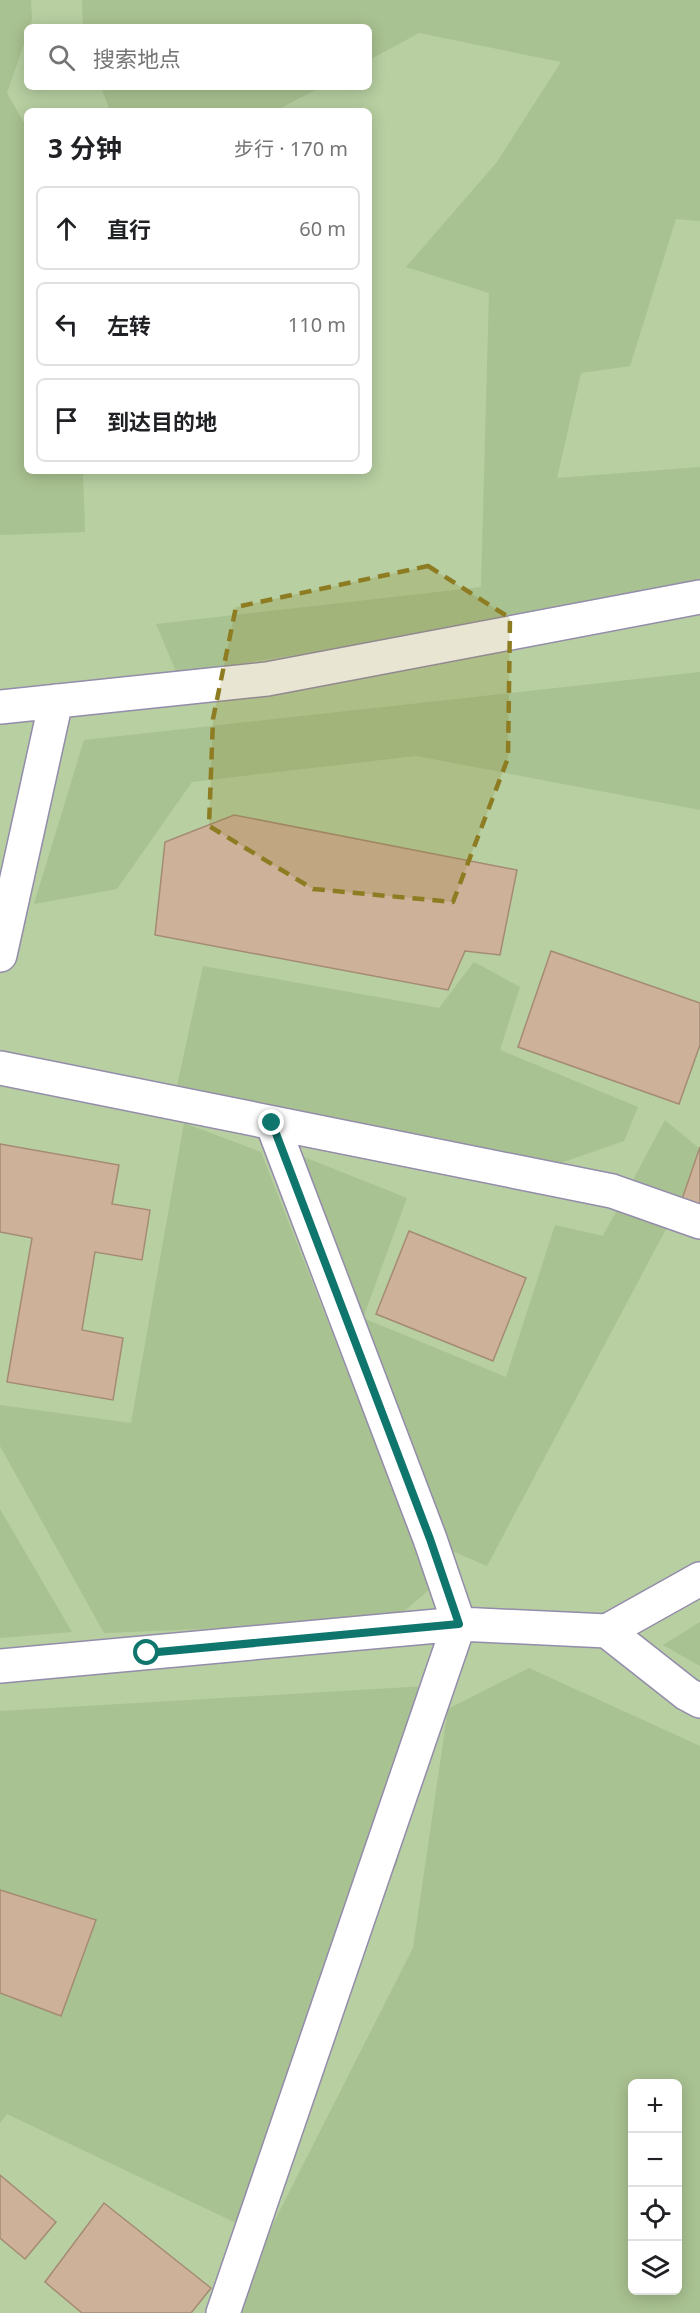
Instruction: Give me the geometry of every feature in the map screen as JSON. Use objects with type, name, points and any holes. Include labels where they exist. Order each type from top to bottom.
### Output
[{"type":"street","points":[[0,707],[267,679],[700,597]]},
{"type":"street","points":[[0,955],[56,701]]},
{"type":"street","points":[[0,1068],[612,1191],[700,1222]]},
{"type":"street","points":[[223,2313],[459,1624],[426,1528],[272,1123]]},
{"type":"street","points":[[0,1666],[459,1624],[607,1631],[700,1579]]},
{"type":"street","points":[[607,1631],[687,1694],[700,1701]]},
{"type":"highlighted area","points":[[428,566],[510,618],[508,758],[453,902],[313,889],[209,826],[213,719],[236,607]]},
{"type":"green space","points":[[0,0],[700,0],[700,2313],[0,2313]]},
{"type":"green space","points":[[0,0],[31,0],[32,20],[31,24],[24,24],[24,44],[7,93],[24,123],[24,474],[83,474],[85,532],[0,535]]},
{"type":"green space","points":[[82,0],[700,0],[700,221],[676,219],[630,366],[581,373],[557,478],[700,467],[700,594],[463,628],[177,674],[156,624],[481,587],[489,293],[406,267],[497,162],[561,62],[419,33],[372,58],[372,24],[83,24]]},
{"type":"green space","points":[[102,90],[315,90],[281,108],[109,108]]},
{"type":"green space","points":[[700,672],[700,810],[416,756],[192,782],[117,889],[34,904],[84,740]]},
{"type":"green space","points":[[474,962],[520,987],[500,1050],[638,1107],[624,1141],[546,1168],[175,1095],[203,966],[439,1008]]},
{"type":"green space","points":[[665,1120],[700,1149],[700,1165],[487,1566],[452,1551],[289,1151],[407,1198],[363,1318],[506,1377],[555,1225],[603,1236]]},
{"type":"green space","points":[[184,1123],[261,1152],[432,1587],[393,1621],[104,1633],[0,1446],[0,1405],[131,1423]]},
{"type":"green space","points":[[0,1509],[72,1632],[0,1638]]},
{"type":"green space","points":[[700,1622],[700,1666],[663,1645]]},
{"type":"green space","points":[[529,1668],[700,1746],[700,2313],[232,2313],[274,2222],[413,1948],[448,1709]]},
{"type":"green space","points":[[444,1685],[397,1864],[346,1959],[253,2231],[7,2114],[0,2123],[0,1711]]},
{"type":"building","points":[[234,815],[517,870],[500,955],[465,951],[448,990],[155,935],[165,842]]},
{"type":"building","points":[[551,951],[700,1003],[700,1045],[679,1104],[518,1047]]},
{"type":"building","points":[[0,1144],[119,1165],[112,1204],[150,1210],[142,1260],[95,1252],[82,1330],[123,1338],[113,1400],[7,1382],[32,1238],[0,1232]]},
{"type":"building","points":[[700,1147],[700,1209],[681,1202]]},
{"type":"building","points":[[409,1231],[526,1278],[493,1361],[376,1314]]},
{"type":"building","points":[[0,1890],[96,1920],[61,2016],[0,1993]]},
{"type":"building","points":[[0,2175],[56,2222],[25,2259],[0,2238]]},
{"type":"building","points":[[104,2203],[211,2288],[191,2313],[82,2313],[45,2282]]},
{"type":"route","points":[[147,1653],[459,1624],[430,1539],[272,1123]]}]
